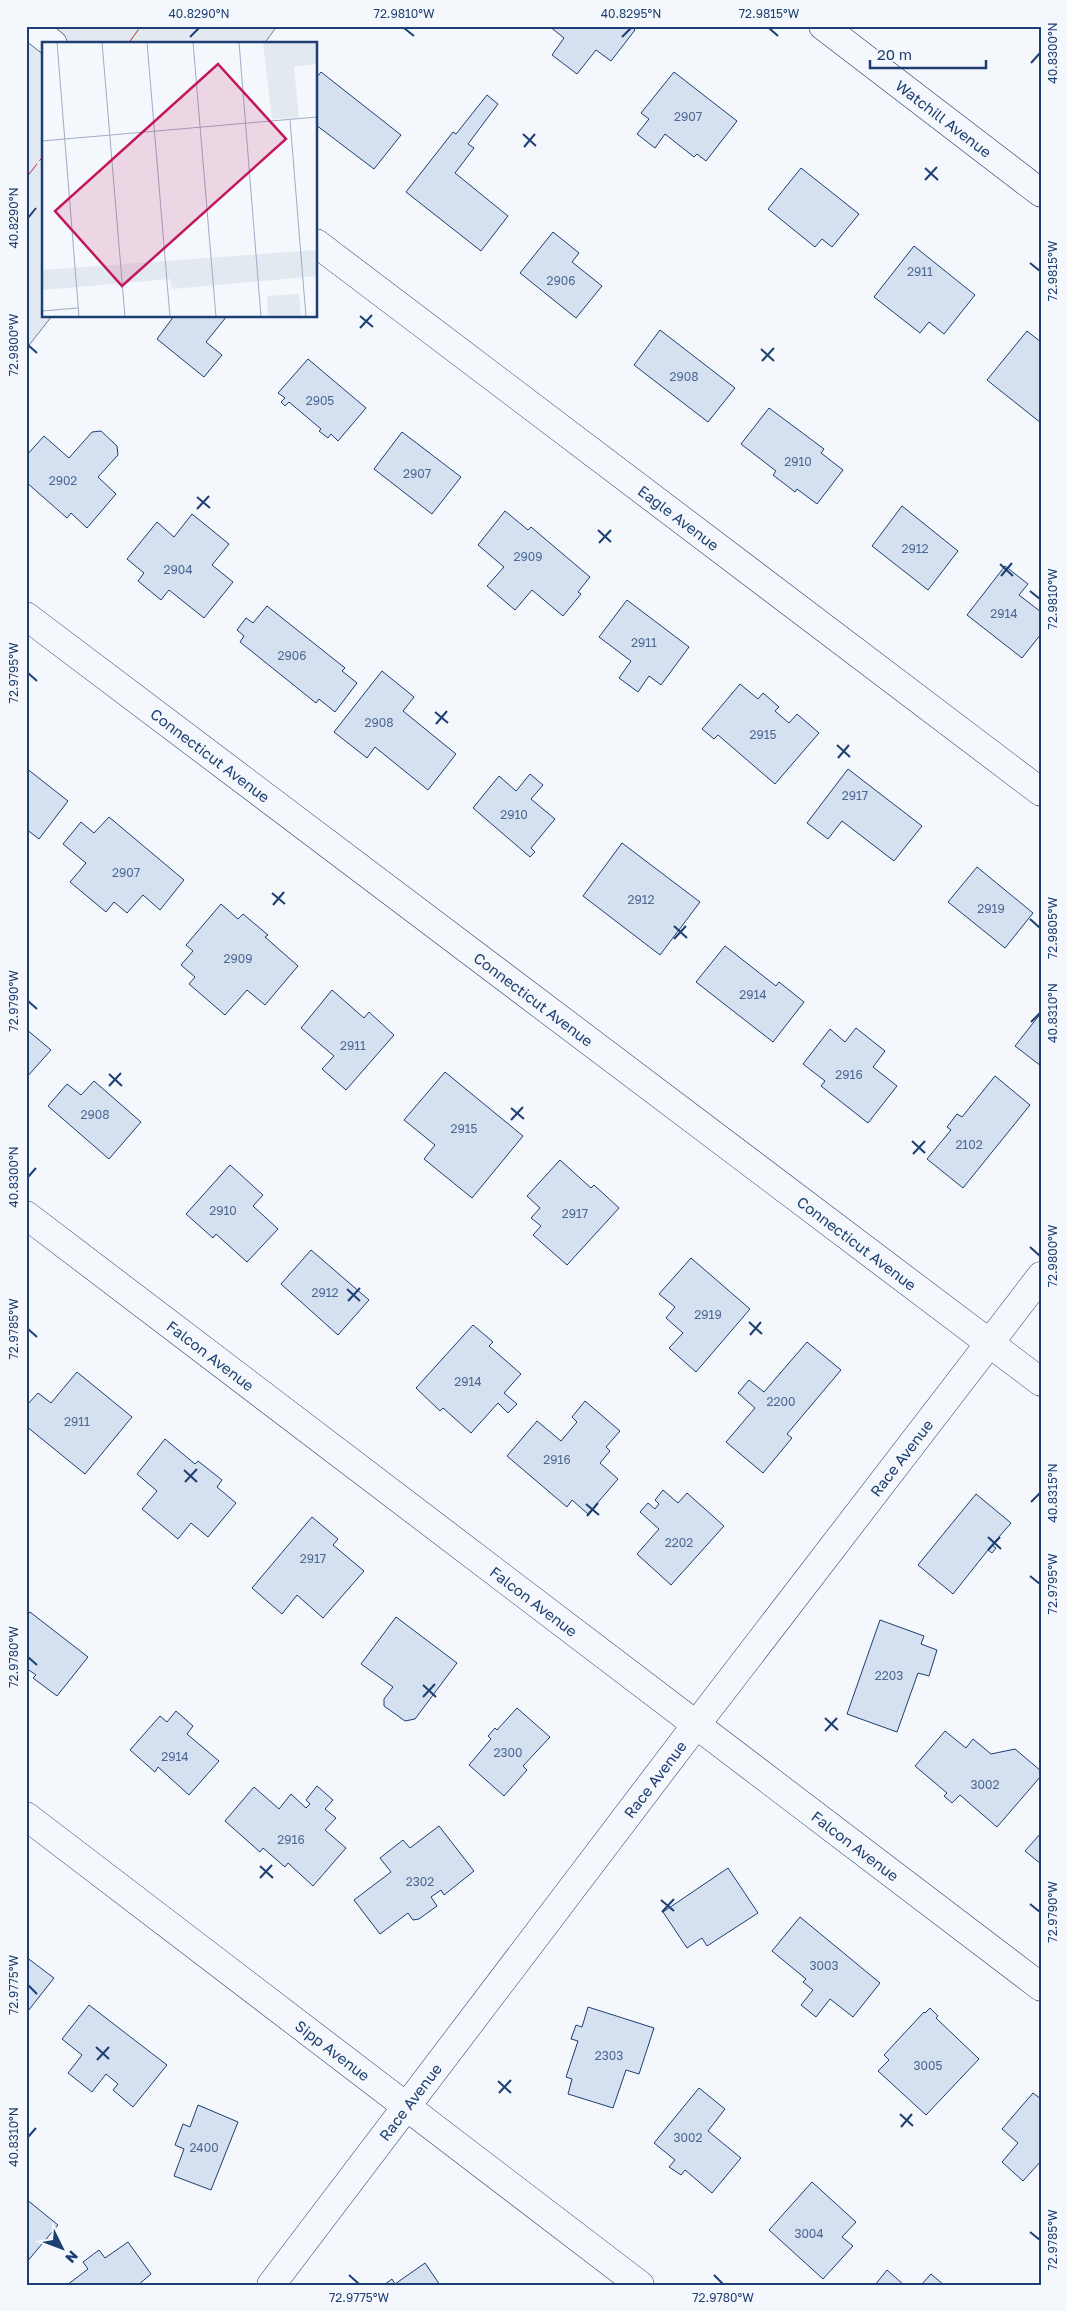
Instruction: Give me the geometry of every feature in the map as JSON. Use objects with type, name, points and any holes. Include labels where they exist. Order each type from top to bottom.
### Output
[{"type":"street","points":[[30,26],[50,42]]},
{"type":"street","name":"Watchill Avenue","points":[[823,26],[1041,193]]},
{"type":"street","name":"Eagle Avenue","points":[[318,245],[1041,792]]},
{"type":"street","name":"Connecticut Avenue","points":[[26,616],[1041,1382]]},
{"type":"street","name":"Falcon Avenue","points":[[26,1215],[1041,1987]]},
{"type":"street","name":"Race Avenue","points":[[271,2285],[696,1725],[1041,1276]]},
{"type":"street","name":"Sipp Avenue","points":[[26,1816],[640,2285]]},
{"type":"shaded area","points":[[26,26],[277,26],[265,42],[42,42],[42,318],[50,318],[26,349]]},
{"type":"building","points":[[549,26],[630,26],[635,30],[611,61],[596,50],[577,74],[552,55],[564,38]]},
{"type":"building","points":[[321,72],[401,135],[374,169],[318,127],[318,76]]},
{"type":"building","points":[[674,72],[737,121],[706,161],[697,154],[694,157],[665,134],[655,148],[637,134],[649,119],[641,113]]},
{"type":"building","points":[[487,95],[498,104],[468,144],[474,148],[455,173],[508,216],[481,251],[406,192],[453,132],[456,134]]},
{"type":"building","points":[[801,168],[859,214],[832,247],[822,239],[815,247],[768,209]]},
{"type":"building","points":[[553,232],[579,253],[572,262],[602,286],[576,318],[520,273]]},
{"type":"building","points":[[914,246],[975,295],[944,334],[929,322],[920,333],[874,297]]},
{"type":"building","points":[[173,318],[225,318],[206,342],[222,355],[204,377],[157,339]]},
{"type":"building","points":[[660,330],[735,388],[708,422],[634,365]]},
{"type":"building","points":[[1027,331],[1041,342],[1041,423],[987,380]]},
{"type":"building","points":[[308,359],[366,408],[338,441],[331,434],[328,438],[319,431],[321,429],[289,402],[285,406],[281,402],[285,398],[278,393]]},
{"type":"building","points":[[769,408],[824,449],[821,453],[843,470],[817,504],[797,489],[795,492],[773,475],[776,471],[741,444]]},
{"type":"building","points":[[101,431],[117,446],[118,455],[98,477],[116,494],[87,528],[71,513],[67,518],[26,482],[26,456],[44,436],[69,458],[92,432]]},
{"type":"building","points":[[402,432],[461,477],[432,514],[374,469]]},
{"type":"building","points":[[902,506],[958,551],[928,590],[872,546]]},
{"type":"building","points":[[505,511],[528,530],[531,527],[590,577],[578,592],[581,594],[563,616],[532,590],[515,610],[487,586],[504,567],[478,545]]},
{"type":"building","points":[[192,514],[229,544],[212,565],[233,582],[204,618],[169,590],[161,600],[138,581],[144,573],[127,559],[157,522],[174,537]]},
{"type":"building","points":[[1005,566],[1028,584],[1019,595],[1041,612],[1041,634],[1022,658],[967,615]]},
{"type":"building","points":[[627,600],[689,647],[661,685],[649,676],[638,692],[619,678],[631,661],[599,637]]},
{"type":"building","points":[[267,606],[345,668],[342,671],[357,683],[335,712],[319,699],[316,703],[240,642],[244,636],[237,630],[246,618],[253,623]]},
{"type":"building","points":[[382,671],[414,697],[403,711],[456,754],[428,790],[375,747],[367,758],[334,732]]},
{"type":"building","points":[[740,684],[758,699],[763,693],[779,707],[775,711],[789,723],[797,714],[819,733],[775,784],[718,735],[714,739],[702,729]]},
{"type":"building","points":[[26,768],[68,801],[39,839],[26,829]]},
{"type":"building","points":[[848,769],[922,826],[894,861],[842,821],[828,839],[807,823]]},
{"type":"building","points":[[530,774],[543,785],[531,799],[555,819],[531,848],[535,852],[530,857],[473,808],[499,776],[516,791]]},
{"type":"building","points":[[109,817],[184,880],[160,910],[143,895],[127,913],[114,902],[106,912],[70,882],[86,863],[63,844],[81,822],[94,833]]},
{"type":"building","points":[[622,843],[700,902],[660,955],[583,896]]},
{"type":"building","points":[[977,867],[1033,913],[1005,948],[948,902]]},
{"type":"building","points":[[221,904],[238,919],[243,914],[268,935],[265,937],[298,966],[265,1005],[247,990],[225,1015],[189,984],[195,977],[181,965],[193,951],[186,945]]},
{"type":"building","points":[[725,946],[776,986],[779,982],[804,1002],[773,1042],[696,982]]},
{"type":"building","points":[[332,990],[364,1018],[369,1012],[394,1035],[346,1090],[322,1069],[334,1056],[301,1028]]},
{"type":"building","points":[[1041,1013],[1041,1066],[1015,1046]]},
{"type":"building","points":[[856,1028],[885,1051],[873,1067],[897,1086],[868,1123],[821,1086],[825,1081],[803,1064],[830,1029],[845,1042]]},
{"type":"building","points":[[26,1029],[51,1050],[26,1078]]},
{"type":"building","points":[[445,1072],[523,1136],[472,1198],[424,1159],[435,1145],[404,1120]]},
{"type":"building","points":[[995,1076],[1030,1105],[963,1188],[927,1159],[951,1130],[947,1127],[957,1114],[962,1117]]},
{"type":"building","points":[[94,1081],[141,1122],[109,1159],[48,1106],[67,1084],[81,1095]]},
{"type":"building","points":[[560,1160],[591,1188],[594,1185],[619,1208],[567,1265],[533,1235],[541,1226],[531,1218],[540,1208],[527,1196]]},
{"type":"building","points":[[230,1165],[263,1195],[253,1206],[278,1229],[247,1262],[216,1234],[213,1238],[186,1214]]},
{"type":"building","points":[[311,1250],[369,1300],[338,1335],[281,1284]]},
{"type":"building","points":[[691,1258],[750,1309],[696,1372],[669,1348],[683,1333],[666,1318],[675,1307],[659,1294]]},
{"type":"building","points":[[473,1325],[493,1342],[489,1346],[521,1374],[504,1393],[517,1404],[508,1413],[498,1403],[471,1433],[443,1408],[440,1411],[416,1388]]},
{"type":"building","points":[[807,1342],[841,1370],[787,1434],[792,1438],[763,1473],[726,1442],[755,1408],[738,1393],[749,1380],[764,1392]]},
{"type":"building","points":[[77,1372],[132,1417],[85,1474],[26,1426],[26,1406],[38,1393],[51,1403]]},
{"type":"building","points":[[585,1401],[620,1431],[606,1447],[610,1451],[600,1463],[618,1479],[588,1514],[572,1500],[567,1507],[507,1456],[537,1421],[561,1441],[577,1422],[572,1417]]},
{"type":"building","points":[[165,1439],[195,1464],[198,1461],[222,1480],[217,1487],[236,1503],[208,1537],[191,1523],[178,1539],[142,1509],[157,1491],[137,1474]]},
{"type":"building","points":[[663,1490],[678,1503],[687,1493],[724,1526],[671,1585],[637,1554],[659,1529],[640,1512],[648,1503],[655,1509],[659,1504],[655,1500]]},
{"type":"building","points":[[976,1494],[1011,1523],[992,1545],[996,1548],[992,1553],[988,1550],[953,1594],[918,1565]]},
{"type":"building","points":[[312,1517],[338,1539],[333,1545],[364,1571],[323,1618],[297,1595],[282,1614],[252,1588]]},
{"type":"building","points":[[30,1612],[88,1657],[57,1696],[33,1678],[36,1675],[26,1668],[26,1617]]},
{"type":"building","points":[[396,1617],[457,1663],[415,1719],[405,1721],[384,1706],[384,1699],[393,1687],[361,1664]]},
{"type":"building","points":[[880,1620],[924,1636],[921,1644],[937,1650],[929,1676],[918,1673],[897,1732],[847,1714]]},
{"type":"building","points":[[517,1708],[550,1737],[523,1766],[527,1770],[504,1796],[469,1765],[491,1739],[488,1736],[495,1728],[497,1730]]},
{"type":"building","points":[[176,1711],[193,1726],[187,1734],[219,1761],[189,1795],[158,1767],[155,1772],[130,1750],[160,1716],[167,1722]]},
{"type":"building","points":[[945,1731],[966,1748],[973,1739],[991,1754],[1015,1749],[1041,1771],[1041,1776],[997,1827],[960,1795],[952,1803],[944,1796],[947,1793],[915,1766]]},
{"type":"building","points":[[317,1786],[333,1800],[325,1809],[336,1818],[325,1830],[346,1848],[313,1886],[288,1863],[285,1867],[263,1848],[260,1852],[225,1821],[254,1787],[279,1809],[291,1794],[306,1808],[310,1804],[306,1800]]},
{"type":"building","points":[[439,1826],[474,1871],[444,1895],[441,1890],[431,1897],[437,1906],[419,1919],[413,1920],[408,1913],[380,1934],[354,1900],[391,1872],[380,1858],[403,1840],[410,1848]]},
{"type":"building","points":[[1041,1833],[1041,1864],[1025,1851]]},
{"type":"building","points":[[728,1868],[758,1913],[707,1946],[702,1938],[687,1948],[663,1912]]},
{"type":"building","points":[[800,1917],[880,1983],[853,2017],[830,1999],[816,2017],[801,2005],[813,1990],[803,1982],[806,1979],[772,1951]]},
{"type":"building","points":[[26,1957],[54,1978],[28,2011],[26,2009]]},
{"type":"building","points":[[89,2005],[167,2065],[133,2107],[113,2090],[118,2084],[106,2074],[92,2092],[68,2073],[82,2055],[62,2039]]},
{"type":"building","points":[[588,2007],[654,2028],[639,2074],[626,2070],[613,2108],[568,2094],[572,2079],[566,2077],[578,2041],[571,2039],[576,2025],[582,2027]]},
{"type":"building","points":[[930,2008],[938,2016],[936,2018],[979,2059],[926,2115],[878,2071],[889,2060],[884,2055]]},
{"type":"building","points":[[699,2088],[725,2109],[708,2131],[741,2158],[712,2193],[685,2170],[681,2175],[669,2167],[675,2160],[654,2143]]},
{"type":"building","points":[[1033,2093],[1041,2099],[1041,2161],[1023,2181],[1002,2162],[1018,2143],[1002,2129]]},
{"type":"building","points":[[198,2105],[238,2122],[211,2190],[174,2176],[184,2149],[175,2145],[183,2124],[190,2127]]},
{"type":"building","points":[[812,2182],[856,2222],[842,2237],[853,2246],[823,2279],[769,2230]]},
{"type":"building","points":[[26,2199],[58,2225],[26,2263]]},
{"type":"building","points":[[128,2242],[151,2274],[138,2285],[67,2285],[88,2269],[83,2262],[99,2250],[105,2258]]},
{"type":"building","points":[[425,2263],[440,2285],[384,2285],[392,2279],[395,2284]]},
{"type":"building","points":[[887,2270],[904,2285],[875,2285]]},
{"type":"building","points":[[931,2274],[944,2285],[921,2285]]},
{"type":"power","points":[[129,42],[141,26]]},
{"type":"power","points":[[26,178],[42,158]]}]
